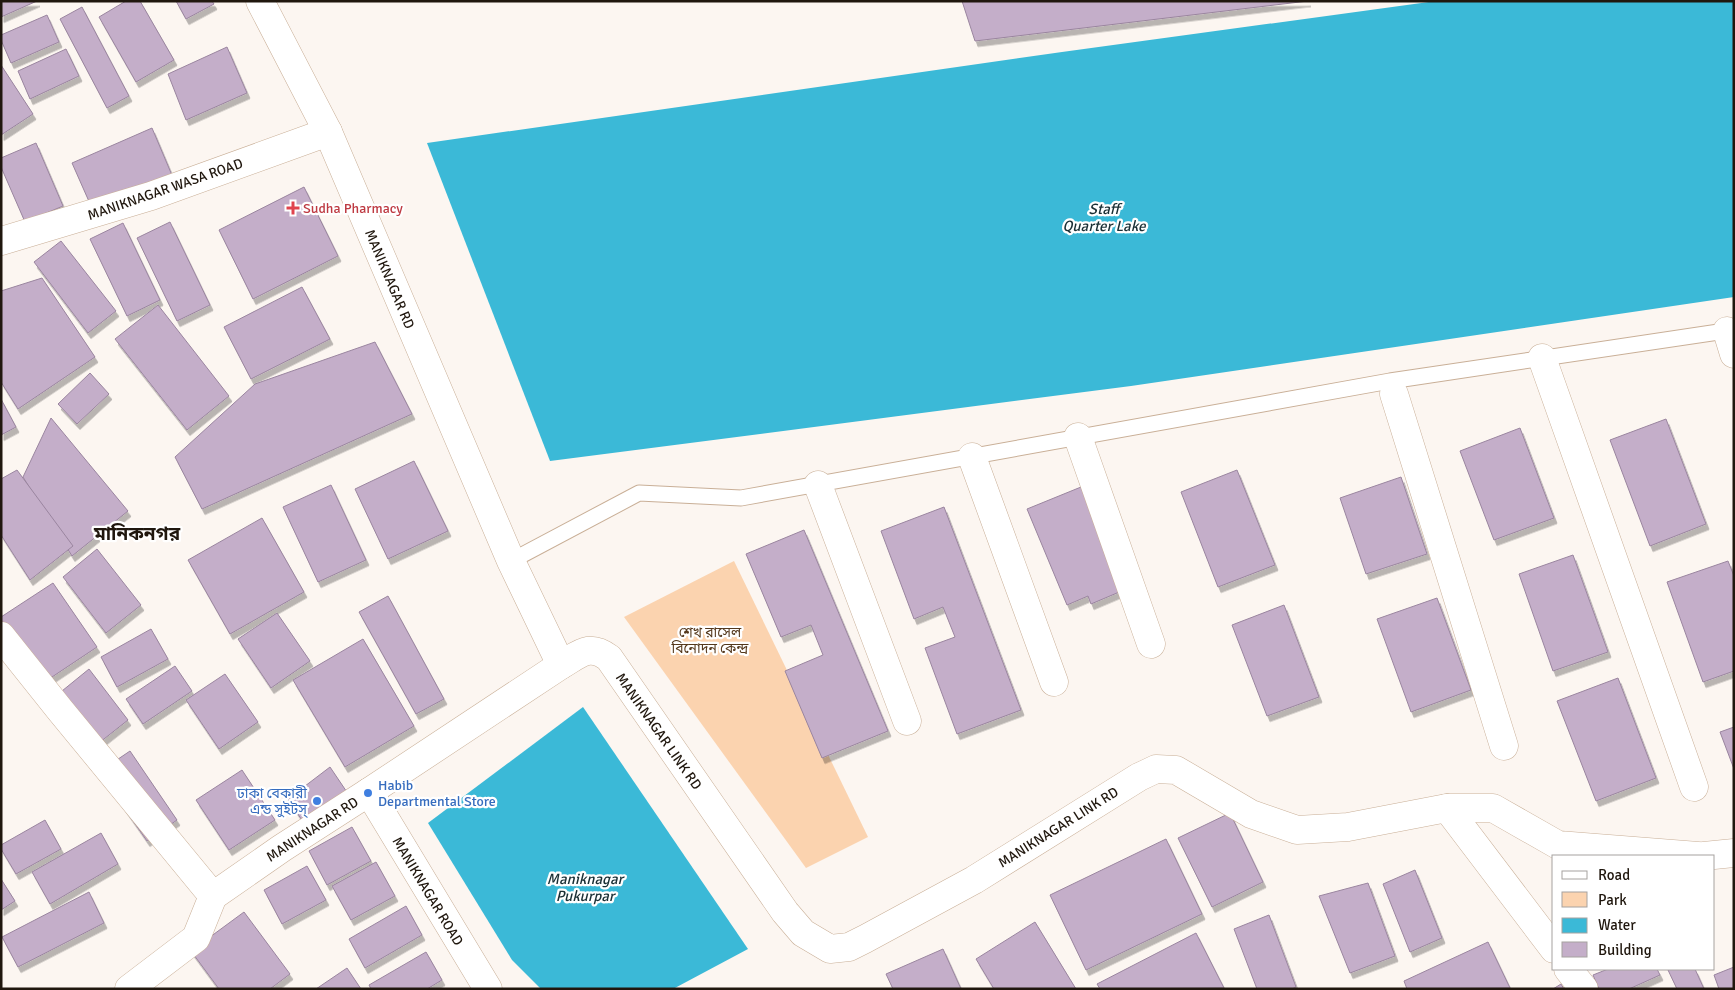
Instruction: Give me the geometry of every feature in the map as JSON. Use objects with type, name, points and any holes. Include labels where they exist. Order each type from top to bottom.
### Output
[{"type":"street","name":"MANIKNAGAR RD","points":[[213,896],[282,848],[561,664],[511,561],[328,132],[260,1]]},
{"type":"street","name":"MANIKNAGAR WASA ROAD","points":[[1,241],[151,196],[328,132]]},
{"type":"street","points":[[1542,358],[1694,787]]},
{"type":"street","points":[[1394,394],[1504,746]]},
{"type":"street","points":[[1078,437],[1151,644]]},
{"type":"street","points":[[972,457],[1054,682]]},
{"type":"street","points":[[818,484],[907,721]]},
{"type":"street","points":[[1,636],[213,896],[196,938],[129,989]]},
{"type":"street","name":"MANIKNAGAR LINK RD","points":[[561,664],[590,649],[600,651],[609,658],[785,912],[803,933],[830,950],[849,947],[866,939],[966,884],[1139,777],[1156,770],[1176,770],[1251,814],[1298,830],[1348,827],[1447,808],[1493,808],[1558,844],[1686,855]]},
{"type":"street","name":"MANIKNAGAR ROAD","points":[[369,792],[488,989]]},
{"type":"street","points":[[1447,808],[1552,946]]},
{"type":"street","points":[[1714,855],[1734,853]]},
{"type":"street","points":[[1569,970],[1584,989]]},
{"type":"lane","points":[[511,561],[639,493],[742,498],[1390,381],[1542,358],[1731,338]]},
{"type":"green space","name":"শেখ রাসেল বিনোদন কেন্দ্র","points":[[734,561],[868,837],[806,868],[624,617]]},
{"type":"water","name":"Staff Quarter Lake","points":[[1436,1],[1734,1],[1734,297],[1131,386],[550,461],[427,143],[1062,52]]},
{"type":"water","name":"Maniknagar Pukurpar","points":[[583,707],[748,949],[673,989],[541,989],[512,960],[428,823]]},
{"type":"building","points":[[1,1],[37,1],[1,17]]},
{"type":"building","points":[[126,1],[140,1],[174,60],[136,82],[99,17]]},
{"type":"building","points":[[176,1],[212,1],[214,4],[186,19]]},
{"type":"building","points":[[962,1],[1308,1],[975,41]]},
{"type":"building","points":[[82,7],[129,96],[107,108],[60,19]]},
{"type":"building","points":[[47,15],[59,42],[11,63],[1,40],[1,35]]},
{"type":"building","points":[[227,47],[247,93],[186,120],[168,74]]},
{"type":"building","points":[[66,49],[79,76],[30,99],[18,71]]},
{"type":"building","points":[[1,65],[33,114],[1,135]]},
{"type":"building","points":[[152,128],[174,180],[95,215],[72,163]]},
{"type":"building","points":[[36,143],[63,206],[25,222],[1,167],[1,158]]},
{"type":"building","points":[[304,187],[338,256],[253,299],[219,230]]},
{"type":"building","points":[[170,222],[210,305],[177,321],[137,238]]},
{"type":"building","points":[[123,223],[160,300],[127,316],[90,239]]},
{"type":"building","points":[[61,241],[116,311],[88,333],[34,262]]},
{"type":"building","points":[[42,278],[95,357],[18,409],[1,382],[1,291]]},
{"type":"building","points":[[302,287],[330,339],[251,379],[224,327]]},
{"type":"building","points":[[158,305],[229,396],[187,430],[115,339]]},
{"type":"building","points":[[375,342],[412,414],[202,509],[175,457],[255,384]]},
{"type":"building","points":[[90,373],[109,394],[77,424],[58,404]]},
{"type":"building","points":[[1,399],[16,427],[1,435]]},
{"type":"building","points":[[51,418],[128,511],[72,556],[23,477]]},
{"type":"building","points":[[1666,419],[1706,524],[1650,546],[1610,440]]},
{"type":"building","points":[[1520,428],[1554,518],[1494,540],[1460,451]]},
{"type":"building","points":[[414,461],[448,531],[388,559],[355,489]]},
{"type":"building","points":[[17,470],[73,546],[30,580],[1,535],[1,479]]},
{"type":"building","points":[[1237,470],[1275,565],[1218,587],[1181,492]]},
{"type":"building","points":[[1401,477],[1427,554],[1366,574],[1340,498]]},
{"type":"building","points":[[331,485],[366,560],[318,582],[283,507]]},
{"type":"building","points":[[1081,487],[1124,590],[1091,604],[1088,596],[1067,605],[1027,509]]},
{"type":"building","points":[[944,507],[1021,710],[957,734],[925,648],[955,637],[943,607],[914,619],[881,531]]},
{"type":"building","points":[[262,518],[304,592],[230,634],[188,560]]},
{"type":"building","points":[[804,530],[888,731],[822,758],[785,671],[823,655],[811,625],[781,637],[746,554]]},
{"type":"building","points":[[97,549],[141,605],[106,633],[63,577]]},
{"type":"building","points":[[1573,555],[1608,652],[1553,671],[1519,574]]},
{"type":"building","points":[[1728,561],[1734,576],[1734,671],[1703,682],[1667,582]]},
{"type":"building","points":[[53,583],[97,647],[37,687],[1,635],[1,617]]},
{"type":"building","points":[[388,596],[444,699],[416,714],[359,612]]},
{"type":"building","points":[[1437,598],[1471,690],[1411,712],[1377,619]]},
{"type":"building","points":[[1284,605],[1319,697],[1267,716],[1232,625]]},
{"type":"building","points":[[277,613],[310,661],[271,688],[238,639]]},
{"type":"building","points":[[151,629],[168,659],[117,687],[101,657]]},
{"type":"building","points":[[363,639],[414,726],[345,767],[293,680]]},
{"type":"building","points":[[175,666],[192,691],[143,724],[126,699]]},
{"type":"building","points":[[89,669],[128,720],[85,754],[46,704]]},
{"type":"building","points":[[225,674],[258,722],[219,749],[186,700]]},
{"type":"building","points":[[1618,678],[1656,778],[1596,801],[1557,701]]},
{"type":"building","points":[[1734,727],[1734,769],[1720,732]]},
{"type":"building","points":[[130,751],[177,820],[147,841],[99,772]]},
{"type":"building","points":[[330,767],[355,804],[311,834],[288,799]]},
{"type":"building","points":[[242,770],[275,820],[229,850],[196,800]]},
{"type":"building","points":[[1230,813],[1263,882],[1212,907],[1178,838]]},
{"type":"building","points":[[45,820],[61,849],[16,874],[1,849],[1,845]]},
{"type":"building","points":[[352,827],[371,861],[327,885],[309,851]]},
{"type":"building","points":[[101,833],[118,864],[50,904],[32,872]]},
{"type":"building","points":[[1166,839],[1202,914],[1086,970],[1050,895]]},
{"type":"building","points":[[376,862],[395,896],[351,920],[332,886]]},
{"type":"building","points":[[307,866],[326,900],[282,924],[264,890]]},
{"type":"building","points":[[1415,870],[1442,938],[1410,952],[1383,884]]},
{"type":"building","points":[[1,879],[15,901],[1,910]]},
{"type":"building","points":[[1368,883],[1395,956],[1350,973],[1319,896]]},
{"type":"building","points":[[89,892],[104,923],[18,967],[2,937]]},
{"type":"building","points":[[406,906],[422,935],[365,968],[349,939]]},
{"type":"building","points":[[244,912],[290,974],[270,989],[219,989],[191,951]]},
{"type":"building","points":[[1269,915],[1296,987],[1292,989],[1257,989],[1234,929]]},
{"type":"building","points":[[1035,922],[1076,989],[994,989],[976,959]]},
{"type":"building","points":[[1196,933],[1224,988],[1100,989],[1097,984]]},
{"type":"building","points":[[1488,942],[1510,988],[1407,989],[1404,981]]},
{"type":"building","points":[[943,949],[961,989],[893,989],[886,974]]},
{"type":"building","points":[[426,952],[442,980],[427,989],[371,989],[369,985]]},
{"type":"building","points":[[1734,967],[1734,989],[1719,989],[1714,975]]},
{"type":"building","points":[[347,968],[361,989],[316,989]]},
{"type":"building","points":[[1606,970],[1658,970],[1660,975],[1629,989],[1599,989],[1593,975]]},
{"type":"building","points":[[1668,970],[1695,970],[1704,989],[1677,989]]},
{"type":"building","points":[[1561,984],[1564,989],[1553,989]]},
{"type":"place","name":"Sudha Pharmacy","points":[[293,208]]},
{"type":"place","name":"Habib Departmental Store","points":[[368,793]]},
{"type":"place","name":"ঢাকা বেকারী এন্ড সুইটস্","points":[[317,801]]},
{"type":"district","name":"মানিকনগর","points":[[137,533]]}]
